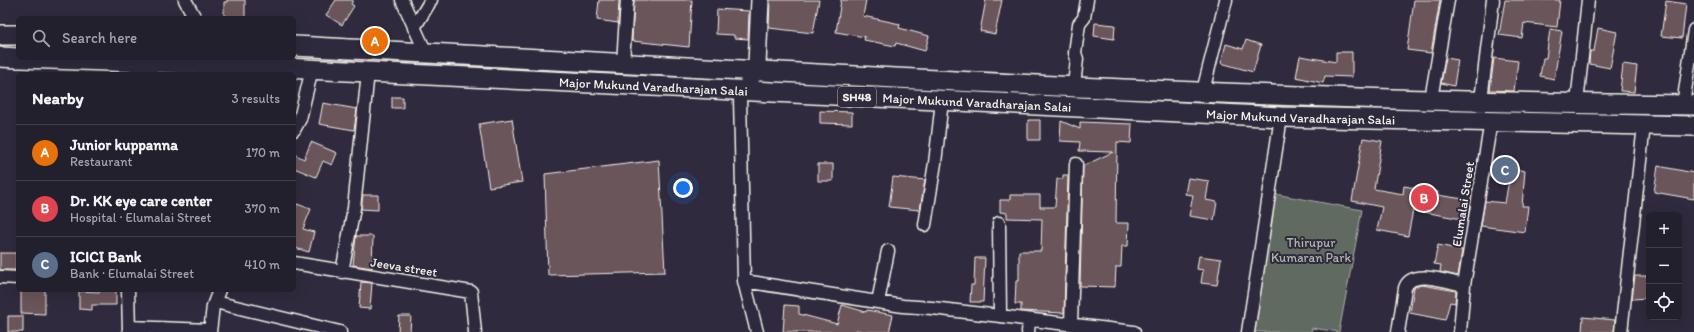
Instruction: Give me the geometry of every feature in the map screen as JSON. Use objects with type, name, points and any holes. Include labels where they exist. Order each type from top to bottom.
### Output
[{"type":"main road","points":[[0,35],[16,35]]},
{"type":"main road","name":"Major Mukund Varadharajan Salai","points":[[296,46],[755,71],[1203,91],[1431,99],[1689,105]]},
{"type":"main road","name":"Major Mukund Varadharajan Salai","points":[[0,57],[16,58]]},
{"type":"main road","name":"Major Mukund Varadharajan Salai","points":[[121,60],[223,62],[368,72],[1281,117],[1490,124],[1694,126]]},
{"type":"street","points":[[185,0],[195,16]]},
{"type":"street","points":[[402,0],[426,53]]},
{"type":"street","points":[[414,28],[431,0]]},
{"type":"street","points":[[623,64],[627,0]]},
{"type":"street","points":[[757,332],[744,281],[740,97],[742,91],[755,71],[760,0]]},
{"type":"street","points":[[1074,85],[1077,59],[1082,54],[1087,24],[1084,18],[1087,0]]},
{"type":"street","points":[[1203,91],[1226,0]]},
{"type":"street","points":[[1431,99],[1448,0]]},
{"type":"street","points":[[1481,100],[1493,0]]},
{"type":"street","points":[[1577,103],[1588,0]]},
{"type":"street","points":[[1689,105],[1694,30]]},
{"type":"street","points":[[296,126],[300,119],[312,69]]},
{"type":"street","points":[[342,272],[354,208],[368,72]]},
{"type":"street","points":[[925,226],[935,163],[942,101]]},
{"type":"street","points":[[1248,332],[1281,117]]},
{"type":"street","name":"Elumalai Street","points":[[1460,332],[1464,285],[1490,124]]},
{"type":"street","points":[[1621,332],[1644,125]]},
{"type":"street","points":[[1071,324],[1076,164]]},
{"type":"street","points":[[999,223],[1000,316]]},
{"type":"street","points":[[878,302],[888,251]]},
{"type":"street","name":"Jeeva street","points":[[296,263],[471,292],[475,332]]},
{"type":"street","points":[[0,277],[16,278]]},
{"type":"street","points":[[1398,332],[1407,282],[1411,279],[1423,278],[1464,285]]},
{"type":"street","points":[[744,281],[903,306],[932,308],[1134,332]]},
{"type":"street","points":[[128,292],[129,330],[210,331],[218,292]]},
{"type":"street","points":[[215,302],[340,332]]},
{"type":"street","points":[[1028,332],[1029,320]]},
{"type":"green space","name":"Thirupur Kumaran Park","points":[[1275,194],[1362,210],[1339,332],[1312,328],[1311,332],[1253,332]]},
{"type":"building","points":[[227,0],[245,0],[245,16],[224,16],[224,2],[227,2]]},
{"type":"building","points":[[336,0],[353,0],[351,4],[354,6],[342,25],[326,15]]},
{"type":"building","points":[[599,0],[619,0],[618,23],[597,20]]},
{"type":"building","points":[[634,0],[692,0],[689,47],[632,41]]},
{"type":"building","points":[[770,0],[819,0],[813,33],[769,28]]},
{"type":"building","points":[[841,0],[866,0],[863,16],[900,24],[899,28],[929,36],[925,51],[896,43],[895,46],[864,40],[865,37],[836,32]]},
{"type":"building","points":[[986,0],[1002,0],[995,34],[980,31]]},
{"type":"building","points":[[1414,0],[1440,0],[1431,53],[1407,50]]},
{"type":"building","points":[[1505,0],[1560,0],[1557,27],[1524,23],[1522,38],[1499,35]]},
{"type":"building","points":[[1666,1],[1686,4],[1682,38],[1661,36]]},
{"type":"building","points":[[717,9],[749,11],[748,39],[734,38],[734,35],[716,34]]},
{"type":"building","points":[[1095,23],[1115,25],[1114,39],[1094,36]]},
{"type":"building","points":[[1598,28],[1617,32],[1610,68],[1589,64],[1590,51],[1594,51]]},
{"type":"building","points":[[1550,29],[1562,31],[1554,79],[1540,76],[1543,58],[1546,58]]},
{"type":"building","points":[[1246,40],[1261,45],[1253,72],[1221,63],[1226,44],[1243,49]]},
{"type":"building","points":[[1336,52],[1352,52],[1352,77],[1325,76],[1323,83],[1296,77],[1300,56],[1336,62]]},
{"type":"building","points":[[1446,58],[1458,60],[1454,86],[1441,83]]},
{"type":"building","points":[[1494,58],[1518,61],[1514,91],[1490,90]]},
{"type":"building","points":[[1623,64],[1637,66],[1634,92],[1620,91]]},
{"type":"building","points":[[392,97],[403,97],[403,108],[392,108]]},
{"type":"building","points":[[323,103],[357,109],[354,130],[319,124]]},
{"type":"building","points":[[820,111],[852,112],[852,124],[820,123]]},
{"type":"building","points":[[512,119],[522,182],[489,187],[479,124]]},
{"type":"building","points":[[1028,120],[1040,120],[1040,140],[1028,140]]},
{"type":"building","points":[[1061,121],[1080,129],[1080,122],[1132,124],[1131,143],[1117,142],[1116,223],[1129,223],[1128,246],[1122,246],[1121,267],[1116,267],[1115,287],[1080,286],[1083,166],[1113,152],[1079,151],[1080,142],[1060,141]]},
{"type":"building","points":[[1363,138],[1382,141],[1374,189],[1403,194],[1404,186],[1438,192],[1437,195],[1470,200],[1467,220],[1413,210],[1408,236],[1377,230],[1382,207],[1352,201]]},
{"type":"building","points":[[311,142],[337,153],[332,165],[323,161],[316,177],[296,169],[296,155],[304,159]]},
{"type":"building","points":[[659,160],[665,272],[548,275],[545,174]]},
{"type":"building","points":[[818,164],[833,164],[833,181],[818,181]]},
{"type":"building","points":[[1658,166],[1694,173],[1694,199],[1654,192]]},
{"type":"building","points":[[1511,168],[1525,171],[1522,206],[1528,206],[1525,232],[1481,226],[1485,201],[1505,203]]},
{"type":"building","points":[[1063,175],[1068,175],[1064,313],[1021,311],[1021,304],[1015,304],[1016,281],[1019,281],[1019,251],[1041,251],[1042,219],[1007,218],[1007,213],[1000,212],[1000,200],[1010,200],[1010,195],[1040,195],[1040,207],[1055,207],[1057,179],[1063,179]]},
{"type":"building","points":[[893,177],[925,180],[920,210],[889,207]]},
{"type":"building","points":[[1188,178],[1209,181],[1206,200],[1217,202],[1214,220],[1189,216],[1193,195],[1185,194]]},
{"type":"building","points":[[363,195],[378,195],[378,210],[361,209]]},
{"type":"building","points":[[297,204],[311,209],[303,229],[314,232],[309,252],[296,248]]},
{"type":"building","points":[[356,236],[373,236],[372,268],[353,265]]},
{"type":"building","points":[[1438,245],[1462,250],[1458,276],[1440,272],[1441,265],[1434,264]]},
{"type":"building","points":[[0,253],[16,253],[16,270],[0,270]]},
{"type":"building","points":[[1199,256],[1221,259],[1217,285],[1201,283],[1203,270],[1197,269]]},
{"type":"building","points":[[975,258],[985,258],[983,302],[970,302],[971,285],[974,285]]},
{"type":"building","points":[[1635,276],[1646,276],[1646,298],[1632,299]]},
{"type":"building","points":[[361,282],[372,283],[370,309],[359,308]]},
{"type":"building","points":[[1422,285],[1456,291],[1455,303],[1450,302],[1445,320],[1410,313],[1414,287]]},
{"type":"building","points":[[21,292],[45,292],[45,314],[21,313]]},
{"type":"building","points":[[79,292],[116,292],[116,305],[92,305],[92,310],[79,309]]},
{"type":"building","points":[[785,305],[799,306],[799,314],[837,324],[842,305],[866,312],[867,310],[893,315],[889,332],[866,332],[856,330],[855,332],[783,332]]},
{"type":"building","points":[[8,316],[23,316],[23,332],[8,332]]},
{"type":"building","points":[[399,316],[411,316],[410,332],[398,332]]},
{"type":"building","points":[[1583,317],[1615,320],[1614,332],[1582,332]]},
{"type":"place","name":"Junior kuppanna","points":[[375,41]]},
{"type":"place","name":"ICICI Bank","points":[[1505,170]]},
{"type":"place","name":"Dr. KK eye care center","points":[[1424,198]]}]
